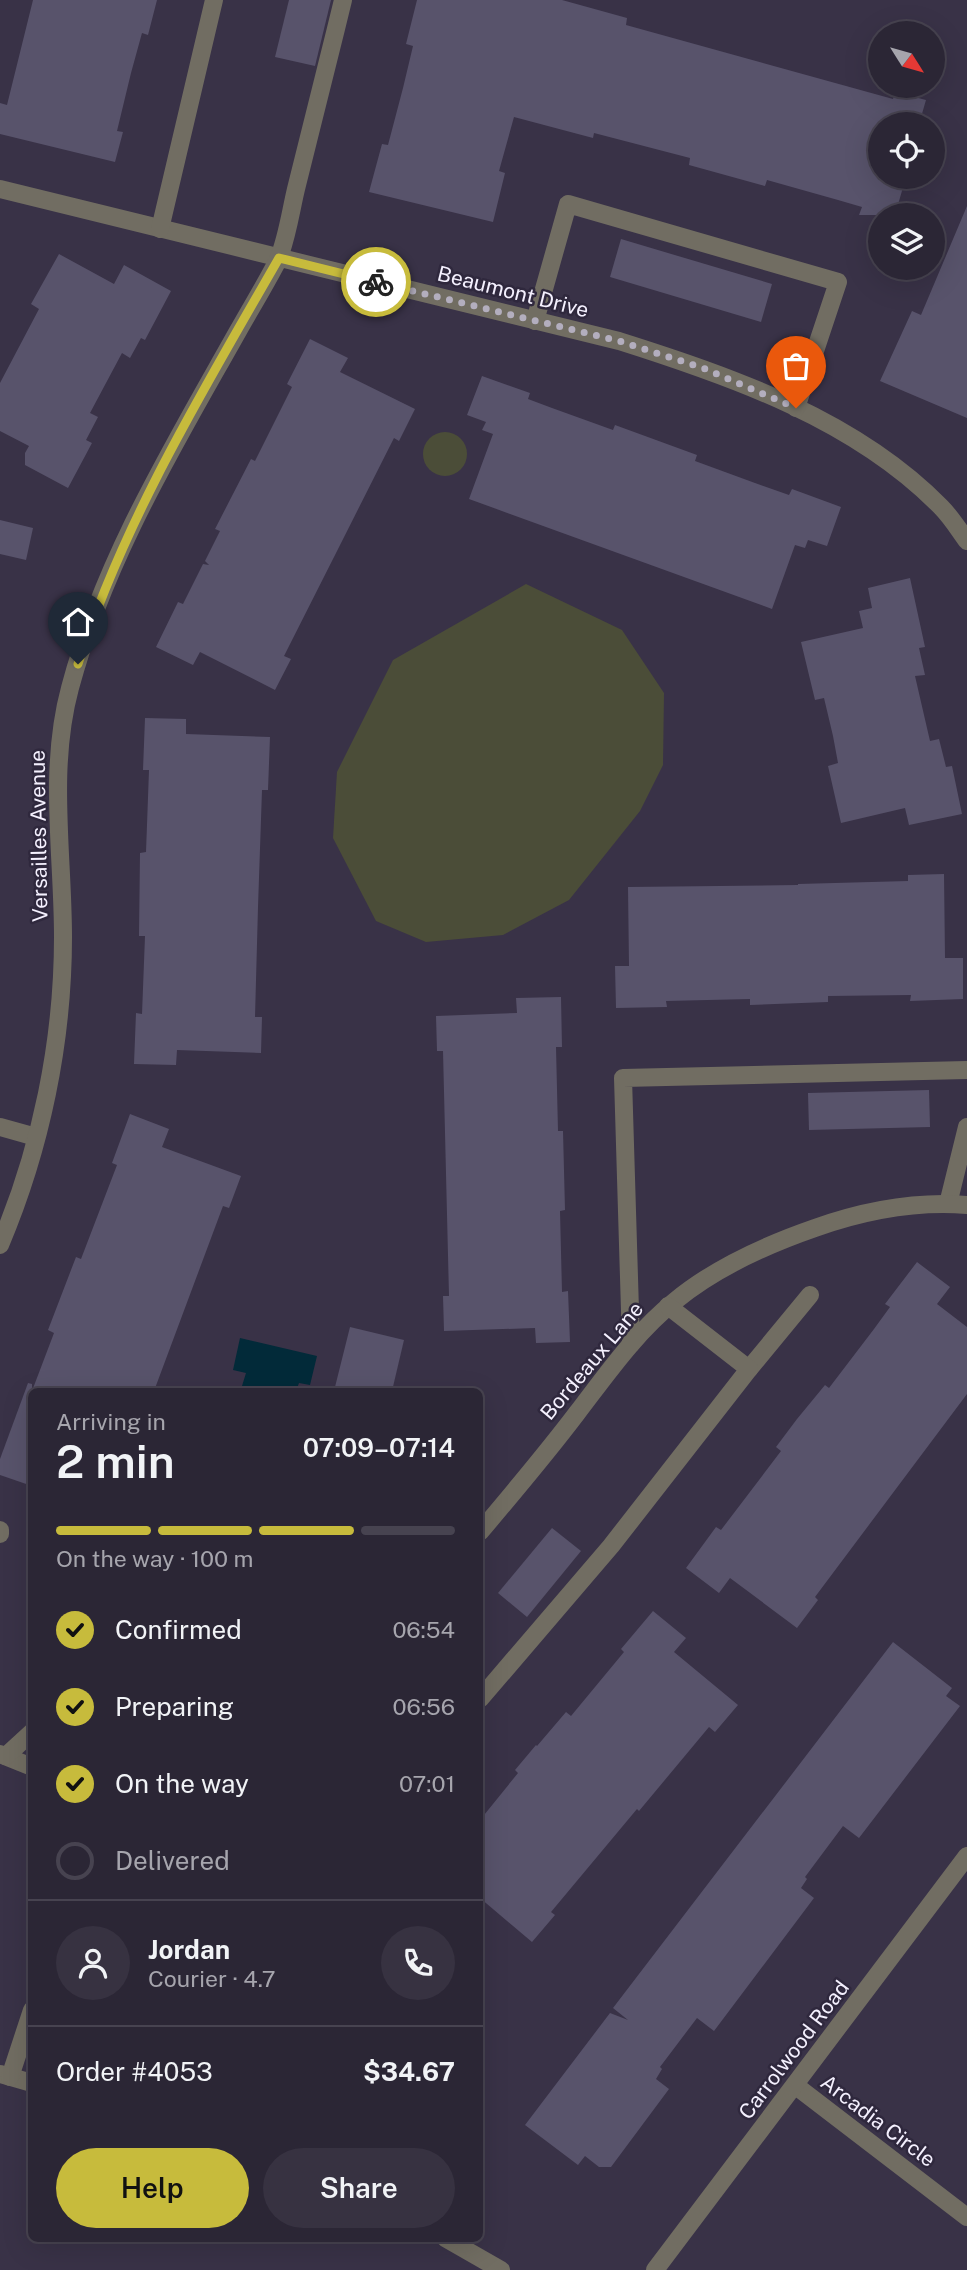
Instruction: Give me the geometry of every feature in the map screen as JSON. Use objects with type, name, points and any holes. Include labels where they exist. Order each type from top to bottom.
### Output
[{"type":"street","points":[[160,229],[214,0]]},
{"type":"street","name":"Versailles Avenue","points":[[0,1245],[12,1216],[36,1137],[51,1077],[62,998],[63,936],[58,775],[69,688],[124,542],[157,475],[279,258],[343,0]]},
{"type":"street","name":"Beaumont Drive","points":[[0,189],[619,341],[703,368],[796,408],[857,440],[899,469],[943,508],[967,541]]},
{"type":"street","points":[[535,321],[568,204],[838,282],[796,408]]},
{"type":"street","points":[[631,1344],[623,1078],[967,1070]]},
{"type":"street","points":[[0,1127],[36,1137]]},
{"type":"street","points":[[948,1204],[967,1127]]},
{"type":"street","name":"Bordeaux Lane","points":[[483,1529],[529,1475],[631,1344],[668,1306],[717,1271],[778,1240],[839,1220],[898,1208],[967,1205]]},
{"type":"street","points":[[483,1695],[611,1546],[810,1295]]},
{"type":"street","points":[[668,1306],[749,1369]]},
{"type":"street","points":[[28,1735],[3,1755],[28,1765]]},
{"type":"street","name":"Carrolwood Road","points":[[655,2270],[967,1856]]},
{"type":"street","points":[[28,2020],[5,2076],[28,2082]]},
{"type":"street","name":"Arcadia Circle","points":[[796,2086],[967,2217]]},
{"type":"street","points":[[452,2242],[501,2270]]},
{"type":"green space","points":[[445,432],[461,438],[467,454],[461,470],[445,476],[429,470],[423,454],[429,438]]},
{"type":"green space","points":[[526,584],[622,630],[664,693],[663,765],[640,811],[569,900],[503,935],[426,942],[376,921],[333,838],[337,772],[393,660]]},
{"type":"water","points":[[240,1338],[317,1356],[310,1385],[299,1383],[297,1388],[242,1386],[246,1373],[233,1370]]},
{"type":"building","points":[[33,0],[157,0],[148,35],[142,33],[131,73],[117,131],[123,132],[115,162],[0,134],[0,103],[7,105]]},
{"type":"building","points":[[289,0],[331,0],[315,66],[275,57]]},
{"type":"building","points":[[417,0],[562,0],[627,18],[626,25],[868,92],[868,98],[926,100],[922,112],[868,112],[868,189],[903,189],[898,203],[868,203],[868,215],[859,215],[862,207],[767,180],[765,186],[689,165],[690,158],[594,133],[593,138],[514,117],[499,171],[505,173],[493,222],[369,192],[382,144],[388,145],[403,88],[413,46],[406,44]]},
{"type":"building","points":[[967,206],[967,418],[880,381],[912,311],[921,315],[936,280],[945,280],[945,258]]},
{"type":"building","points":[[621,239],[772,284],[761,322],[610,277]]},
{"type":"building","points":[[59,254],[114,284],[124,265],[171,291],[145,340],[141,338],[130,358],[122,353],[90,413],[98,417],[86,440],[92,443],[68,488],[25,465],[25,453],[29,446],[0,431],[0,383],[39,309],[31,304]]},
{"type":"building","points":[[310,339],[348,358],[340,372],[415,409],[399,441],[394,438],[284,656],[291,659],[275,690],[200,652],[193,665],[156,647],[178,602],[183,604],[203,564],[209,565],[205,561],[220,531],[215,529],[251,459],[255,461],[292,387],[287,384]]},
{"type":"building","points":[[482,376],[530,393],[528,399],[552,408],[613,430],[615,425],[697,455],[695,461],[755,483],[789,495],[792,489],[841,507],[827,546],[808,540],[805,548],[795,545],[772,609],[469,499],[493,434],[482,430],[486,422],[467,415]]},
{"type":"building","points":[[0,520],[33,528],[26,560],[0,554]]},
{"type":"building","points":[[910,578],[925,647],[919,648],[925,675],[915,676],[930,741],[939,739],[946,767],[952,766],[962,814],[909,825],[905,808],[841,823],[828,766],[838,763],[833,736],[824,698],[815,700],[801,642],[863,628],[859,611],[872,608],[868,588]]},
{"type":"building","points":[[145,718],[186,719],[186,734],[270,737],[268,790],[262,790],[258,907],[255,1017],[262,1017],[261,1053],[177,1050],[176,1065],[134,1064],[136,1013],[142,1014],[145,936],[139,936],[140,853],[146,852],[149,770],[143,770]]},
{"type":"building","points":[[944,874],[945,958],[963,958],[963,999],[910,1001],[911,995],[828,996],[828,1002],[750,1005],[750,999],[666,1001],[667,1007],[616,1008],[615,966],[629,966],[628,887],[908,881],[908,875]]},
{"type":"building","points":[[561,997],[562,1047],[556,1047],[558,1131],[563,1131],[565,1210],[560,1211],[562,1292],[568,1291],[570,1342],[536,1343],[535,1328],[444,1331],[443,1296],[449,1296],[443,1051],[437,1051],[436,1016],[517,1013],[516,998]]},
{"type":"building","points":[[929,1090],[930,1127],[809,1130],[808,1093]]},
{"type":"building","points":[[130,1114],[169,1129],[162,1147],[241,1176],[229,1208],[223,1206],[155,1388],[33,1388],[54,1333],[48,1330],[76,1257],[81,1259],[117,1165],[112,1163]]},
{"type":"building","points":[[917,1262],[950,1287],[937,1304],[967,1327],[967,1394],[815,1597],[818,1600],[797,1628],[730,1578],[719,1593],[686,1568],[716,1527],[721,1530],[781,1451],[776,1447],[797,1419],[825,1385],[829,1388],[874,1329],[890,1307],[885,1304]]},
{"type":"building","points":[[350,1327],[404,1340],[393,1388],[335,1388]]},
{"type":"building","points":[[28,1383],[32,1384],[32,1388],[28,1388],[28,1485],[0,1475],[0,1459]]},
{"type":"building","points":[[552,1528],[581,1551],[527,1617],[498,1593]]},
{"type":"building","points":[[653,1611],[686,1638],[674,1652],[738,1705],[715,1732],[709,1727],[639,1811],[637,1809],[551,1912],[555,1915],[532,1942],[483,1901],[483,1816],[518,1773],[515,1770],[566,1712],[571,1716],[624,1652],[621,1649]]},
{"type":"building","points":[[893,1642],[952,1688],[946,1696],[960,1706],[859,1838],[843,1826],[805,1877],[807,1879],[801,1888],[814,1898],[714,2031],[697,2018],[660,2067],[662,2069],[656,2079],[669,2089],[611,2167],[599,2167],[585,2156],[578,2165],[525,2125],[610,2013],[628,2020],[613,2008]]},
{"type":"way so far","points":[[376,282],[619,341],[703,368],[796,408]]},
{"type":"route","points":[[78,664],[124,542],[157,475],[279,258],[376,282]]}]
